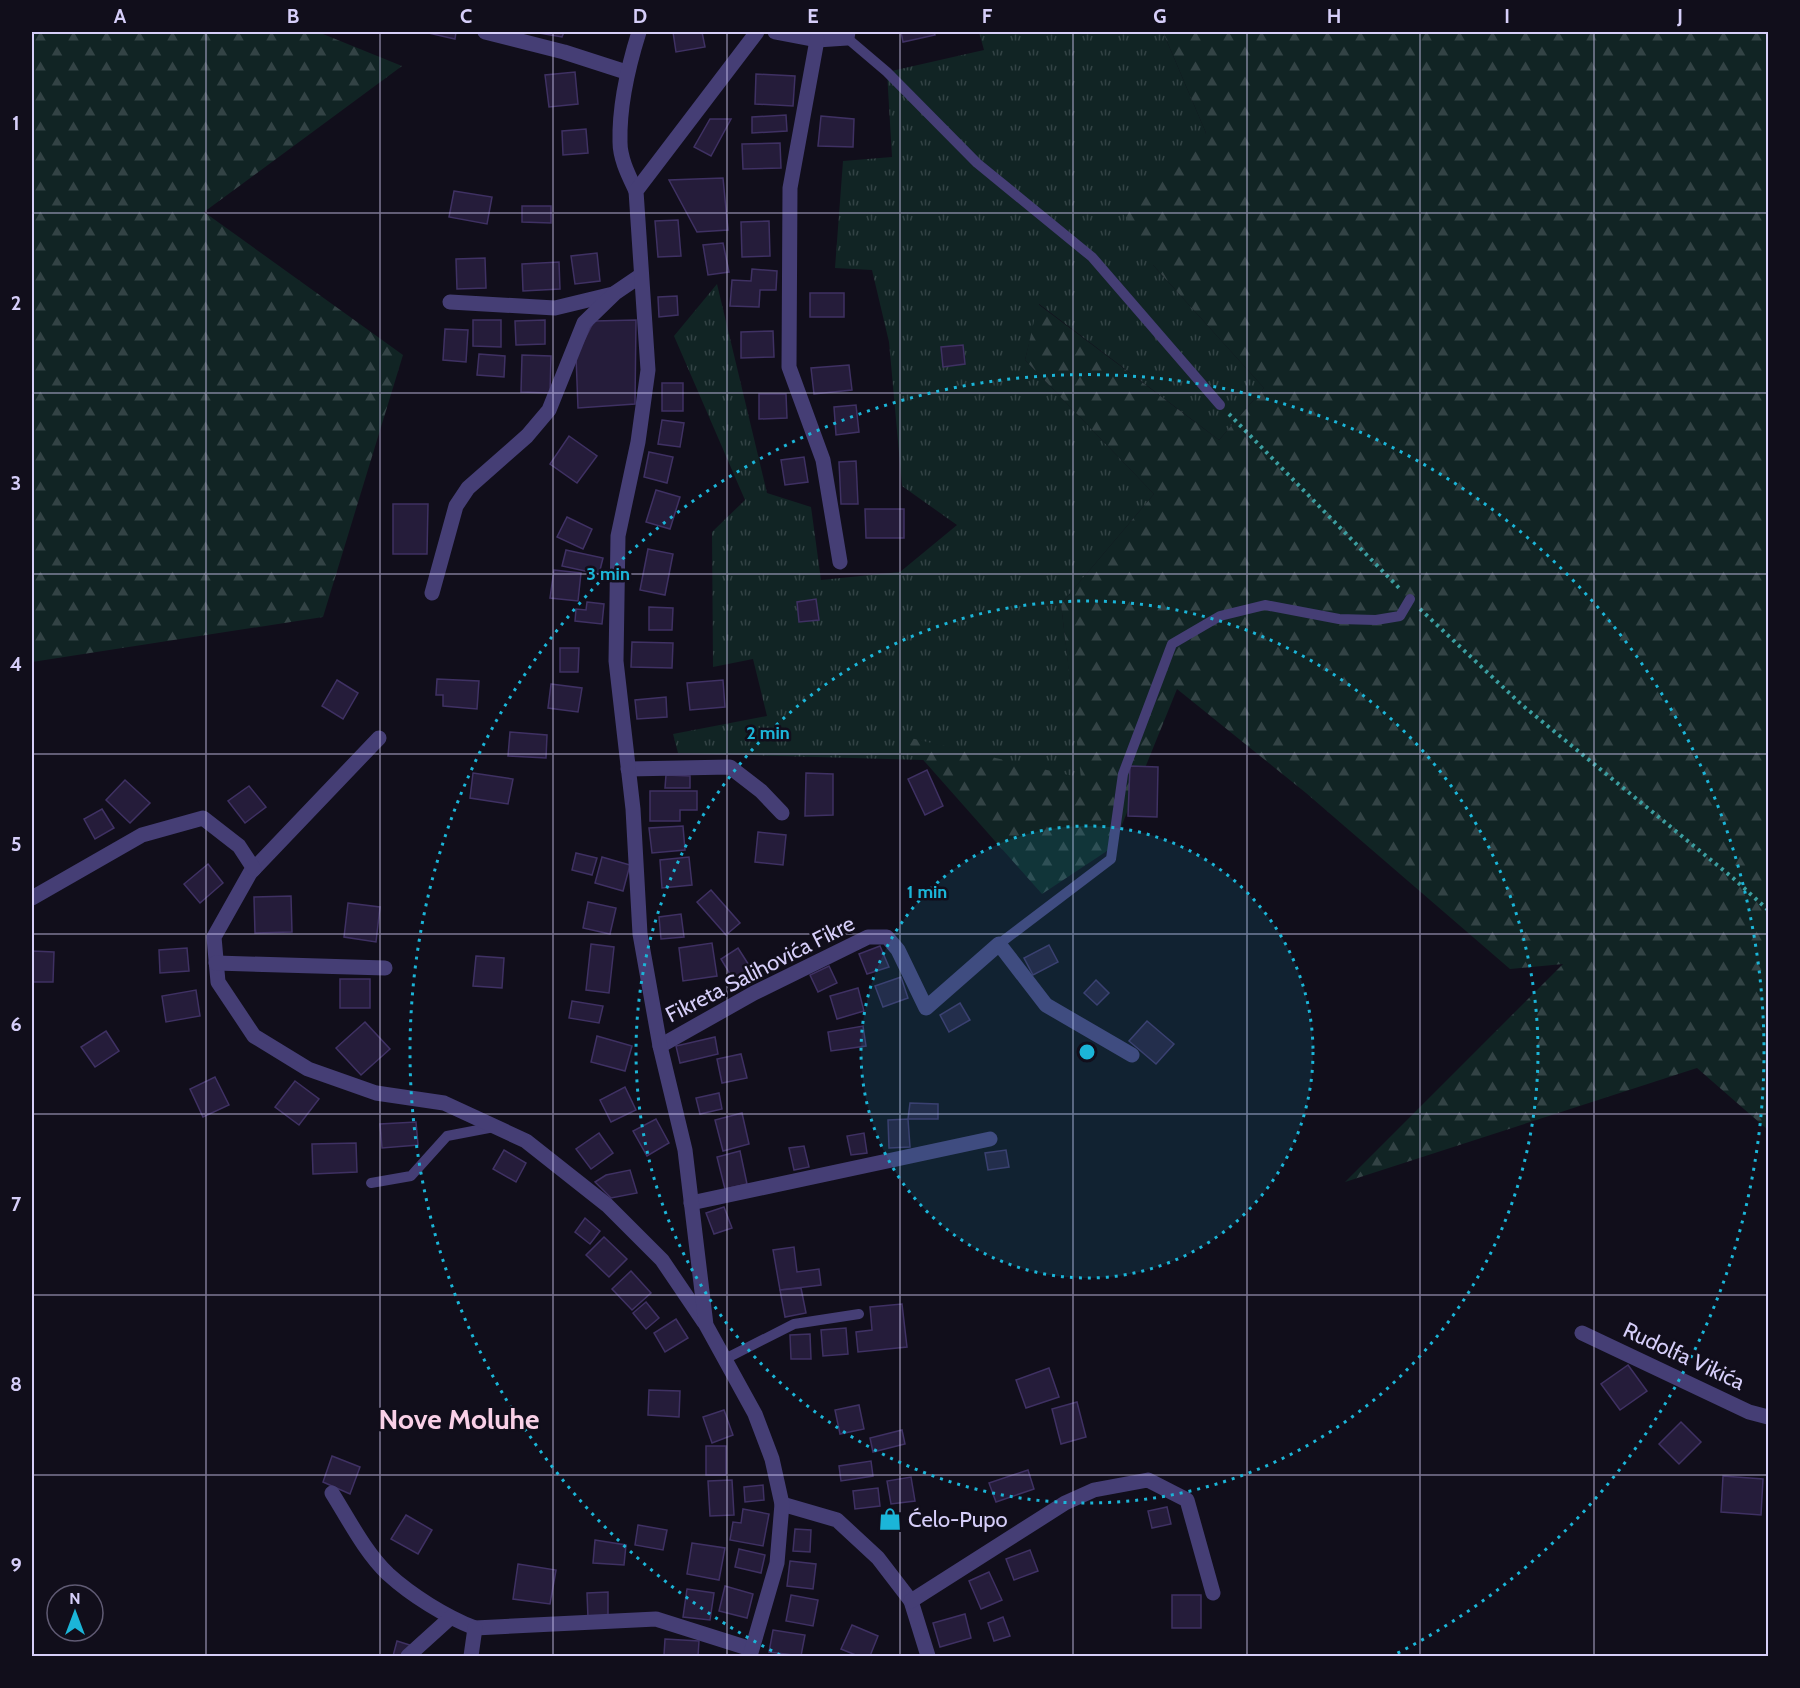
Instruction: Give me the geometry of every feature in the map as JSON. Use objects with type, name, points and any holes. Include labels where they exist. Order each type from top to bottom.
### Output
[{"type":"street","points":[[486,32],[564,51],[626,72]]},
{"type":"street","name":"Fikreta Salihovića Fikre","points":[[639,32],[626,72],[620,144],[626,168],[636,191],[648,370],[638,441],[618,536],[616,661],[628,769],[640,934],[660,1046],[685,1150],[706,1325]]},
{"type":"street","points":[[636,191],[757,32]]},
{"type":"street","points":[[775,32],[817,40],[847,35]]},
{"type":"street","points":[[817,40],[790,188],[789,367],[824,460],[840,562]]},
{"type":"street","points":[[432,593],[446,539],[462,497],[468,488],[527,436],[549,410],[584,323],[615,293],[640,276]]},
{"type":"street","points":[[450,302],[555,308],[615,293]]},
{"type":"street","name":"Fikreta Salihovića Fikre","points":[[332,1493],[359,1537],[388,1574],[450,1618],[475,1628],[656,1619],[751,1653],[777,1563],[782,1504],[772,1459],[755,1414],[706,1325],[662,1260],[607,1205],[525,1141],[444,1103],[376,1093],[308,1069],[254,1036],[218,982],[214,937],[254,868],[379,738]]},
{"type":"street","points":[[628,769],[730,767],[761,791],[782,813]]},
{"type":"street","points":[[32,898],[142,835],[203,818],[239,846],[254,868]]},
{"type":"street","name":"Fikreta Salihovića Fikre","points":[[660,1046],[754,993],[868,937],[887,937],[898,950],[926,1008],[999,944]]},
{"type":"street","points":[[999,944],[1046,1005],[1132,1055]]},
{"type":"street","points":[[216,963],[385,968]]},
{"type":"street","points":[[691,1203],[990,1139]]},
{"type":"street","name":"Rudolfa Vikića","points":[[1582,1333],[1749,1412],[1768,1417]]},
{"type":"street","points":[[911,1602],[1065,1503],[1094,1490],[1148,1480],[1187,1500],[1213,1593]]},
{"type":"street","points":[[782,1504],[837,1520],[878,1558],[911,1602],[928,1656]]},
{"type":"street","points":[[408,1656],[450,1618]]},
{"type":"street","points":[[471,1656],[475,1628]]},
{"type":"lane","points":[[847,35],[977,163],[1092,257],[1220,405]]},
{"type":"lane","points":[[999,944],[1111,859],[1123,774],[1172,644],[1220,616],[1265,604],[1339,619],[1376,620],[1400,616],[1410,599]]},
{"type":"lane","points":[[371,1183],[411,1176],[447,1136],[494,1126]]},
{"type":"lane","points":[[725,1359],[794,1324],[859,1314]]},
{"type":"path","points":[[1220,405],[1410,599],[1522,705],[1733,878],[1768,910]]},
{"type":"green space","points":[[32,32],[318,32],[402,66],[204,212],[403,355],[323,617],[32,662]]},
{"type":"green space","points":[[979,32],[1163,32],[1206,133],[1153,265],[1264,388],[1219,440],[1039,304],[1025,360],[1154,494],[1061,604],[1082,779],[904,737],[924,760],[678,753],[673,734],[767,716],[753,659],[713,667],[712,532],[745,500],[674,336],[717,284],[767,493],[811,507],[821,580],[900,572],[957,525],[902,486],[889,342],[872,270],[835,268],[843,161],[892,157],[887,72],[984,50]]},
{"type":"green space","points":[[1163,32],[1768,32],[1768,1130],[1697,1068],[1345,1182],[1563,964],[1510,969],[1306,793],[1177,689],[1113,847],[1042,894],[902,736],[1081,778],[1061,604],[1154,494],[1025,360],[1038,304],[1219,440],[1264,388],[1153,265],[1121,210],[1206,133]]},
{"type":"building","points":[[428,32],[456,32],[455,39]]},
{"type":"building","points":[[533,32],[564,32],[562,37]]},
{"type":"building","points":[[673,32],[702,32],[705,47],[676,52]]},
{"type":"building","points":[[901,32],[934,32],[935,35],[903,42]]},
{"type":"building","points":[[575,72],[578,104],[549,107],[545,75]]},
{"type":"building","points":[[756,74],[795,76],[793,106],[755,104]]},
{"type":"building","points":[[786,115],[787,131],[752,133],[752,117]]},
{"type":"building","points":[[821,116],[854,119],[853,147],[818,146]]},
{"type":"building","points":[[710,119],[731,119],[711,156],[694,147]]},
{"type":"building","points":[[586,129],[588,153],[563,155],[562,131]]},
{"type":"building","points":[[780,143],[781,168],[743,169],[742,144]]},
{"type":"building","points":[[723,178],[728,230],[697,232],[669,180]]},
{"type":"building","points":[[454,191],[492,197],[487,224],[449,217]]},
{"type":"building","points":[[522,206],[551,206],[551,223],[522,222]]},
{"type":"building","points":[[678,220],[681,256],[658,257],[655,221]]},
{"type":"building","points":[[769,221],[770,256],[742,257],[741,222]]},
{"type":"building","points":[[723,243],[729,272],[708,275],[703,245]]},
{"type":"building","points":[[597,253],[600,281],[575,284],[571,256]]},
{"type":"building","points":[[485,258],[486,288],[457,289],[456,259]]},
{"type":"building","points":[[559,262],[560,289],[523,291],[522,264]]},
{"type":"building","points":[[752,269],[777,271],[776,290],[760,290],[759,307],[730,306],[732,280],[751,281]]},
{"type":"building","points":[[810,293],[844,293],[844,317],[810,317]]},
{"type":"building","points":[[677,296],[678,315],[659,317],[658,297]]},
{"type":"building","points":[[473,320],[501,320],[501,347],[473,346]]},
{"type":"building","points":[[545,320],[545,344],[516,345],[515,321]]},
{"type":"building","points":[[636,320],[635,404],[578,408],[576,356],[594,321]]},
{"type":"building","points":[[445,329],[468,330],[466,362],[443,360]]},
{"type":"building","points":[[773,331],[774,357],[741,358],[741,332]]},
{"type":"building","points":[[963,345],[965,364],[943,367],[941,347]]},
{"type":"building","points":[[479,354],[505,356],[504,377],[477,375]]},
{"type":"building","points":[[522,355],[551,356],[550,393],[521,392]]},
{"type":"building","points":[[849,365],[852,390],[814,394],[811,368]]},
{"type":"building","points":[[662,383],[683,383],[683,411],[662,411]]},
{"type":"building","points":[[759,394],[786,394],[787,418],[759,419]]},
{"type":"building","points":[[856,405],[859,432],[836,435],[834,407]]},
{"type":"building","points":[[662,420],[684,423],[680,447],[658,444]]},
{"type":"building","points":[[569,436],[597,456],[577,483],[550,464]]},
{"type":"building","points":[[649,452],[673,457],[667,483],[644,477]]},
{"type":"building","points":[[804,457],[808,482],[785,485],[781,460]]},
{"type":"building","points":[[856,461],[858,504],[841,504],[839,462]]},
{"type":"building","points":[[656,490],[680,497],[670,529],[646,522]]},
{"type":"building","points":[[393,504],[428,504],[427,554],[393,554]]},
{"type":"building","points":[[865,509],[904,509],[904,538],[866,538]]},
{"type":"building","points":[[567,517],[592,529],[583,549],[557,537]]},
{"type":"building","points":[[648,549],[673,554],[665,595],[640,590]]},
{"type":"building","points":[[566,550],[603,558],[599,574],[562,566]]},
{"type":"building","points":[[554,570],[581,573],[578,601],[550,598]]},
{"type":"building","points":[[816,599],[819,620],[799,622],[797,602]]},
{"type":"building","points":[[587,602],[604,604],[602,624],[575,621],[576,609],[586,610]]},
{"type":"building","points":[[649,607],[673,608],[672,630],[649,630]]},
{"type":"building","points":[[632,642],[673,643],[672,668],[631,667]]},
{"type":"building","points":[[560,648],[579,648],[578,672],[560,672]]},
{"type":"building","points":[[437,679],[479,681],[477,709],[443,706],[443,695],[436,695]]},
{"type":"building","points":[[337,680],[358,693],[343,719],[322,706]]},
{"type":"building","points":[[723,680],[725,707],[690,710],[687,683]]},
{"type":"building","points":[[551,684],[582,688],[578,712],[548,708]]},
{"type":"building","points":[[666,697],[667,717],[637,719],[635,700]]},
{"type":"building","points":[[510,732],[547,735],[546,758],[508,756]]},
{"type":"building","points":[[1130,766],[1158,767],[1157,817],[1128,816]]},
{"type":"building","points":[[927,770],[943,806],[925,815],[908,779]]},
{"type":"building","points":[[473,773],[513,779],[508,804],[470,798]]},
{"type":"building","points":[[806,773],[833,774],[833,815],[805,816]]},
{"type":"building","points":[[666,775],[690,776],[690,788],[665,788]]},
{"type":"building","points":[[125,780],[150,803],[130,823],[106,800]]},
{"type":"building","points":[[249,786],[266,807],[245,823],[228,801]]},
{"type":"building","points":[[650,791],[697,791],[697,810],[680,810],[680,821],[650,821]]},
{"type":"building","points":[[102,809],[114,828],[95,839],[84,819]]},
{"type":"building","points":[[683,826],[685,850],[652,853],[649,828]]},
{"type":"building","points":[[758,832],[786,835],[783,865],[755,862]]},
{"type":"building","points":[[576,853],[597,858],[592,875],[572,870]]},
{"type":"building","points":[[602,857],[630,865],[623,891],[595,883]]},
{"type":"building","points":[[689,857],[692,885],[662,888],[660,860]]},
{"type":"building","points":[[208,864],[223,883],[200,903],[184,884]]},
{"type":"building","points":[[711,890],[740,923],[726,935],[697,902]]},
{"type":"building","points":[[291,896],[292,932],[255,933],[254,897]]},
{"type":"building","points":[[588,902],[616,908],[610,934],[583,928]]},
{"type":"building","points":[[348,903],[380,907],[376,942],[344,937]]},
{"type":"building","points":[[681,914],[684,937],[661,939],[659,917]]},
{"type":"building","points":[[712,943],[717,976],[683,981],[679,948]]},
{"type":"building","points":[[591,944],[614,947],[609,993],[586,990]]},
{"type":"building","points":[[1049,945],[1058,962],[1033,975],[1024,958]]},
{"type":"building","points":[[880,946],[889,967],[867,974],[859,954]]},
{"type":"building","points":[[187,948],[189,971],[160,973],[159,950]]},
{"type":"building","points":[[738,948],[754,973],[736,984],[721,959]]},
{"type":"building","points":[[32,951],[54,952],[53,982],[32,982]]},
{"type":"building","points":[[476,956],[504,958],[502,988],[473,986]]},
{"type":"building","points":[[829,966],[837,983],[818,992],[810,975]]},
{"type":"building","points":[[901,977],[908,998],[883,1007],[875,986]]},
{"type":"building","points":[[340,979],[370,979],[370,1008],[340,1008]]},
{"type":"building","points":[[1096,980],[1109,993],[1097,1005],[1084,993]]},
{"type":"building","points":[[858,988],[864,1011],[837,1019],[830,996]]},
{"type":"building","points":[[196,990],[200,1016],[166,1022],[162,996]]},
{"type":"building","points":[[572,1001],[603,1006],[599,1023],[569,1018]]},
{"type":"building","points":[[960,1003],[970,1020],[949,1032],[940,1015]]},
{"type":"building","points":[[1147,1021],[1174,1044],[1156,1064],[1129,1041]]},
{"type":"building","points":[[365,1022],[390,1049],[361,1075],[336,1048]]},
{"type":"building","points":[[863,1026],[866,1046],[831,1051],[828,1032]]},
{"type":"building","points":[[106,1031],[119,1051],[95,1067],[81,1047]]},
{"type":"building","points":[[597,1036],[632,1046],[625,1071],[591,1062]]},
{"type":"building","points":[[715,1037],[718,1054],[680,1063],[676,1046]]},
{"type":"building","points":[[741,1054],[747,1078],[722,1083],[717,1059]]},
{"type":"building","points":[[215,1077],[229,1105],[203,1117],[190,1089]]},
{"type":"building","points":[[295,1081],[319,1099],[299,1125],[275,1107]]},
{"type":"building","points":[[625,1087],[636,1110],[611,1122],[600,1100]]},
{"type":"building","points":[[719,1093],[722,1109],[700,1114],[696,1098]]},
{"type":"building","points":[[910,1103],[938,1104],[938,1119],[908,1119]]},
{"type":"building","points":[[742,1113],[749,1144],[723,1151],[715,1120]]},
{"type":"building","points":[[656,1119],[669,1143],[647,1156],[633,1131]]},
{"type":"building","points":[[908,1119],[910,1147],[889,1148],[888,1120]]},
{"type":"building","points":[[416,1122],[418,1145],[382,1148],[380,1124]]},
{"type":"building","points":[[599,1133],[613,1153],[591,1169],[576,1149]]},
{"type":"building","points":[[864,1133],[867,1153],[851,1155],[847,1136]]},
{"type":"building","points":[[356,1143],[357,1172],[313,1174],[312,1144]]},
{"type":"building","points":[[804,1146],[809,1167],[794,1170],[789,1148]]},
{"type":"building","points":[[504,1150],[526,1163],[516,1182],[493,1169]]},
{"type":"building","points":[[1006,1150],[1009,1167],[988,1170],[985,1153]]},
{"type":"building","points":[[740,1151],[747,1184],[725,1189],[717,1157]]},
{"type":"building","points":[[630,1170],[637,1193],[611,1198],[595,1182],[606,1175]]},
{"type":"building","points":[[724,1207],[732,1228],[714,1234],[706,1213]]},
{"type":"building","points":[[585,1218],[600,1231],[590,1244],[575,1232]]},
{"type":"building","points":[[604,1237],[627,1259],[609,1277],[586,1255]]},
{"type":"building","points":[[794,1247],[797,1272],[819,1269],[821,1285],[780,1290],[773,1250]]},
{"type":"building","points":[[631,1271],[651,1293],[632,1310],[612,1289]]},
{"type":"building","points":[[801,1288],[806,1313],[785,1317],[780,1290]]},
{"type":"building","points":[[646,1302],[659,1318],[646,1329],[633,1313]]},
{"type":"building","points":[[902,1304],[907,1347],[858,1352],[856,1332],[872,1330],[870,1307]]},
{"type":"building","points":[[676,1319],[688,1338],[665,1352],[654,1333]]},
{"type":"building","points":[[846,1328],[848,1354],[823,1356],[821,1330]]},
{"type":"building","points":[[810,1334],[811,1359],[791,1359],[790,1335]]},
{"type":"building","points":[[1628,1365],[1647,1391],[1620,1410],[1601,1384]]},
{"type":"building","points":[[1049,1368],[1059,1397],[1026,1408],[1016,1380]]},
{"type":"building","points":[[649,1390],[680,1391],[679,1417],[648,1415]]},
{"type":"building","points":[[1077,1402],[1086,1437],[1061,1444],[1052,1409]]},
{"type":"building","points":[[859,1405],[864,1429],[840,1434],[835,1410]]},
{"type":"building","points":[[724,1410],[733,1435],[712,1443],[703,1417]]},
{"type":"building","points":[[1681,1422],[1701,1442],[1679,1464],[1659,1444]]},
{"type":"building","points":[[902,1430],[905,1444],[873,1452],[870,1438]]},
{"type":"building","points":[[706,1446],[726,1446],[726,1475],[706,1475]]},
{"type":"building","points":[[332,1456],[360,1467],[350,1494],[323,1482]]},
{"type":"building","points":[[871,1461],[873,1476],[841,1481],[839,1466]]},
{"type":"building","points":[[1028,1470],[1034,1489],[996,1502],[989,1483]]},
{"type":"building","points":[[1723,1476],[1763,1479],[1761,1515],[1721,1512]]},
{"type":"building","points":[[911,1477],[915,1501],[891,1504],[887,1481]]},
{"type":"building","points":[[732,1480],[734,1515],[710,1516],[708,1481]]},
{"type":"building","points":[[763,1485],[764,1500],[745,1502],[744,1487]]},
{"type":"building","points":[[878,1488],[880,1506],[855,1509],[853,1491]]},
{"type":"building","points":[[1167,1507],[1171,1524],[1152,1528],[1148,1511]]},
{"type":"building","points":[[743,1509],[769,1514],[763,1546],[730,1540],[733,1522],[741,1523]]},
{"type":"building","points":[[406,1515],[432,1530],[418,1554],[391,1539]]},
{"type":"building","points":[[638,1525],[667,1530],[663,1550],[635,1545]]},
{"type":"building","points":[[795,1529],[811,1530],[810,1552],[793,1551]]},
{"type":"building","points":[[595,1540],[626,1545],[624,1565],[593,1563]]},
{"type":"building","points":[[692,1543],[725,1548],[719,1580],[687,1574]]},
{"type":"building","points":[[739,1549],[765,1555],[761,1573],[735,1567]]},
{"type":"building","points":[[1030,1550],[1038,1571],[1014,1580],[1006,1559]]},
{"type":"building","points":[[790,1561],[816,1564],[813,1589],[787,1586]]},
{"type":"building","points":[[518,1564],[556,1570],[550,1604],[513,1599]]},
{"type":"building","points":[[989,1572],[1002,1600],[981,1609],[969,1581]]},
{"type":"building","points":[[725,1586],[753,1594],[747,1618],[719,1611]]},
{"type":"building","points":[[687,1589],[714,1593],[710,1620],[683,1617]]},
{"type":"building","points":[[608,1592],[608,1617],[588,1618],[587,1593]]},
{"type":"building","points":[[791,1595],[818,1600],[813,1626],[786,1621]]},
{"type":"building","points":[[1172,1595],[1201,1595],[1201,1628],[1172,1628]]},
{"type":"building","points":[[965,1614],[971,1638],[940,1647],[933,1623]]},
{"type":"building","points":[[1003,1617],[1010,1636],[994,1641],[988,1623]]},
{"type":"building","points":[[852,1625],[878,1636],[870,1656],[858,1656],[841,1649]]},
{"type":"building","points":[[773,1630],[805,1635],[801,1656],[769,1652]]},
{"type":"building","points":[[665,1639],[699,1641],[698,1656],[664,1655]]},
{"type":"building","points":[[397,1641],[416,1647],[413,1656],[393,1656]]},
{"type":"place","name":"Ćelo-Pupo","points":[[890,1519]]},
{"type":"district","name":"Nove Moluhe","points":[[459,1419]]}]
